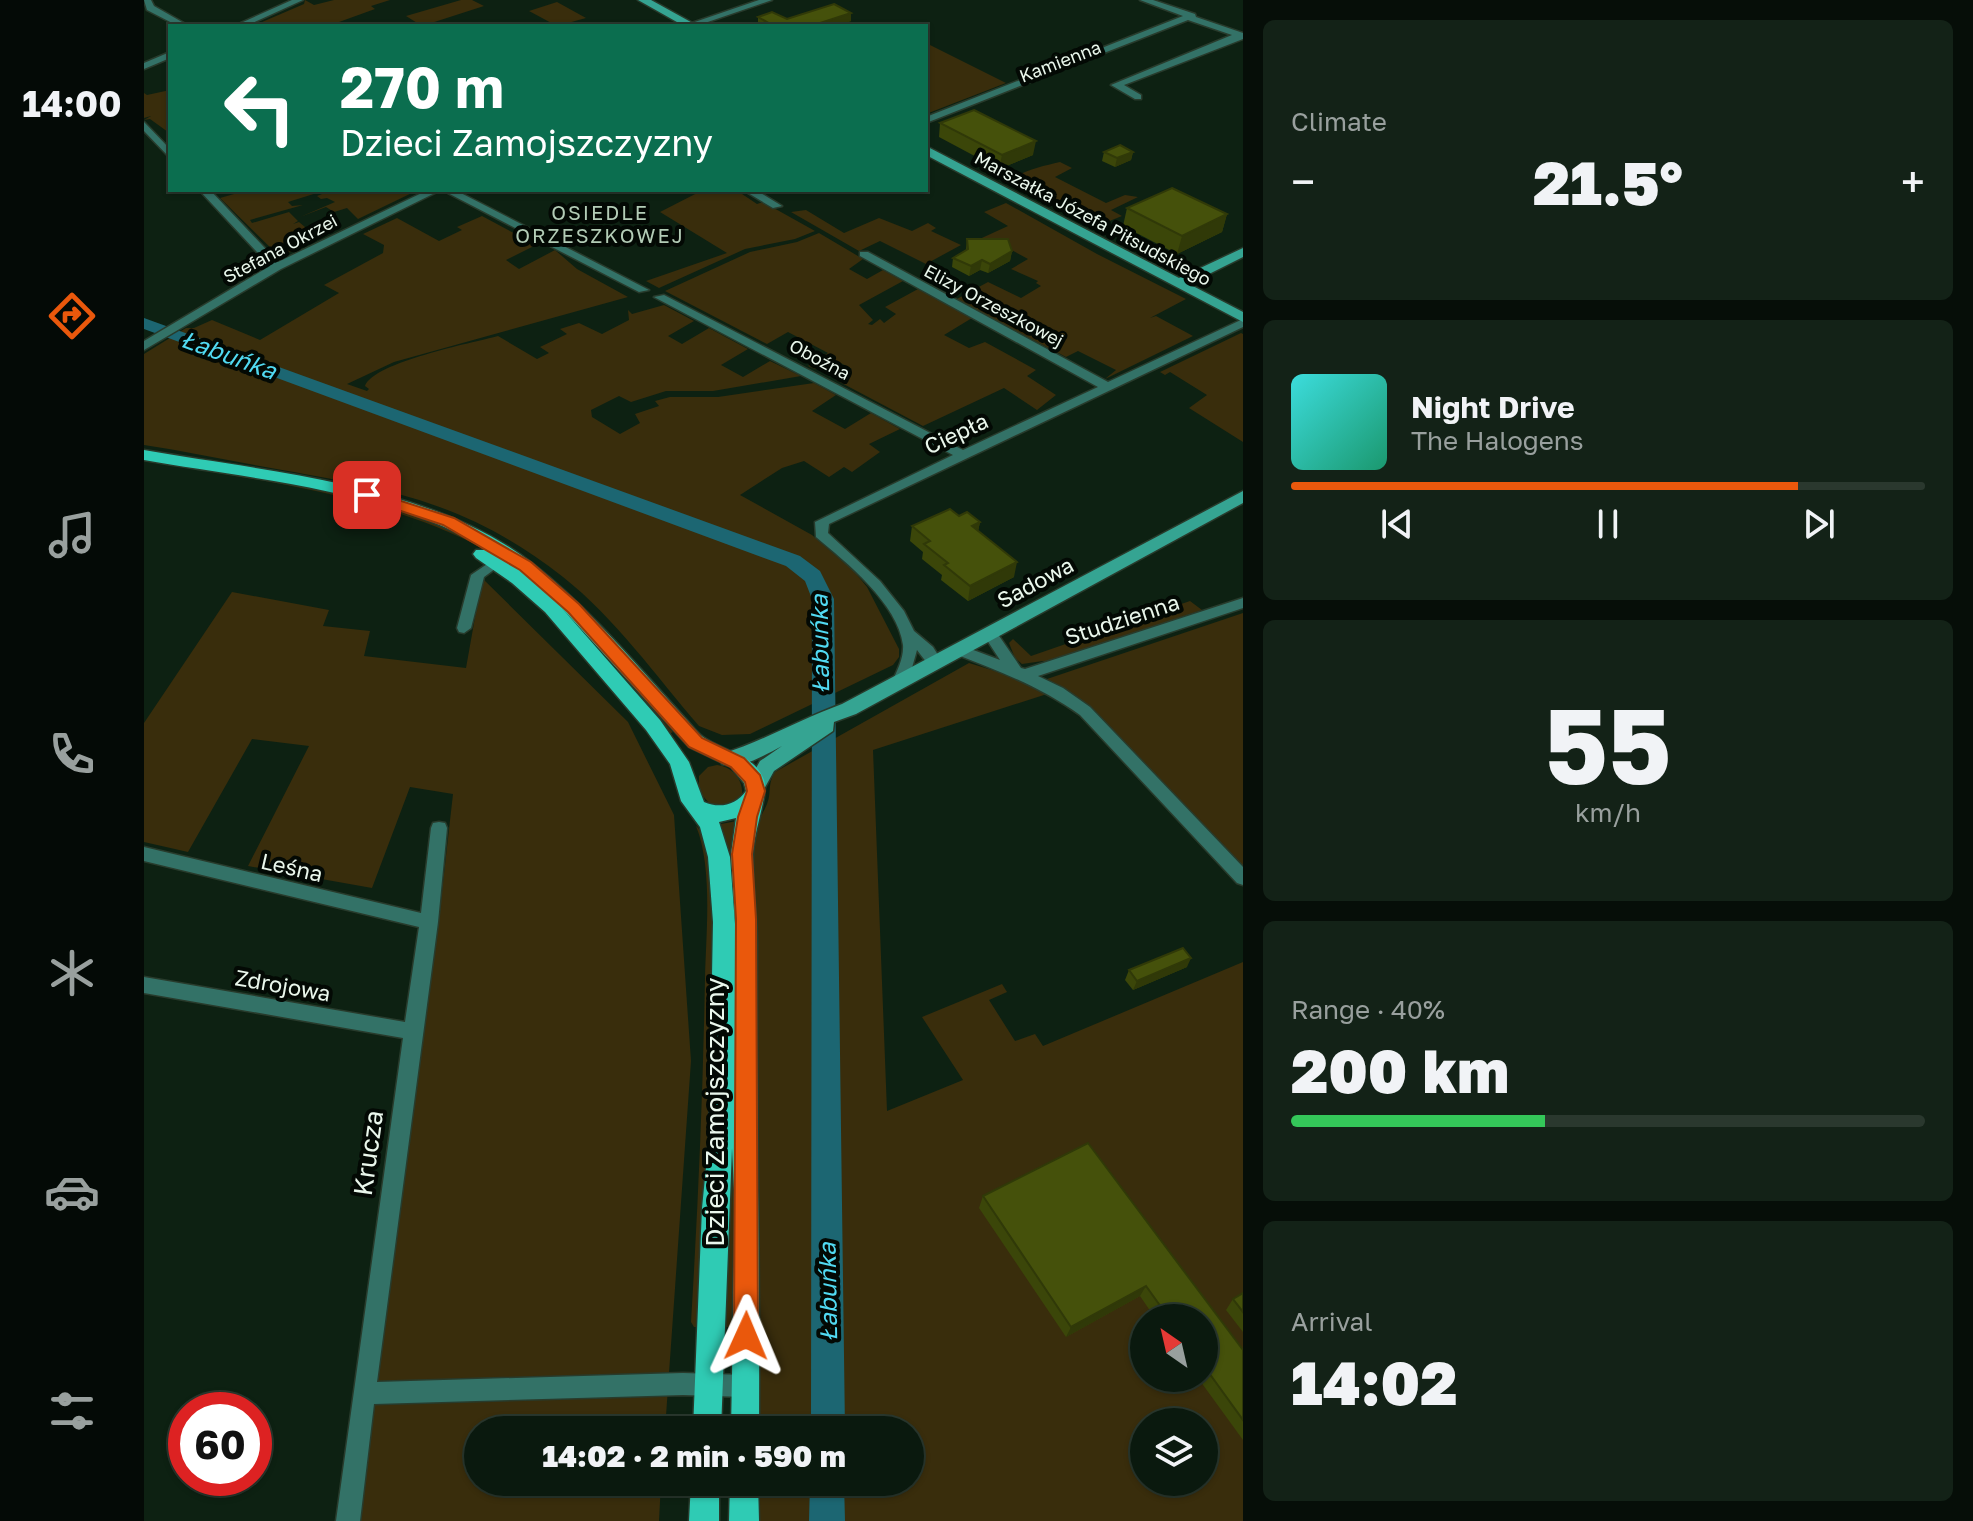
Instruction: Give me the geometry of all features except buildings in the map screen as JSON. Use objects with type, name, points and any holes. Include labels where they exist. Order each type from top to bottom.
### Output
[{"type":"main road","points":[[144,455],[367,495],[429,514],[475,535],[515,559],[555,590],[683,730],[704,748],[728,758],[744,767],[755,791],[732,812],[716,814],[690,798],[694,770],[710,761],[728,758]]},
{"type":"main road","name":"Dzieci Zamojszczyzny","points":[[144,465],[303,492],[372,508],[438,531],[496,563],[551,608],[653,725],[679,762],[690,798],[710,824],[719,857],[724,922],[721,1137],[707,1416]]},
{"type":"main road","name":"Dzieci Zamojszczyzny","points":[[745,1416],[748,1210],[744,1133],[746,919],[742,854],[747,817],[755,791]]},
{"type":"main road","points":[[704,1521],[705,1496]]},
{"type":"main road","points":[[744,1496],[744,1521]]},
{"type":"street","points":[[243,24],[299,0]]},
{"type":"street","points":[[643,0],[689,24]]},
{"type":"street","points":[[694,24],[768,0]]},
{"type":"street","points":[[1144,0],[1242,35]]},
{"type":"street","points":[[147,1],[150,8],[181,24]]},
{"type":"street","name":"Kamienna","points":[[928,119],[1192,16]]},
{"type":"street","name":"Kamienna","points":[[928,130],[1206,21]]},
{"type":"street","points":[[1225,28],[1243,21]]},
{"type":"street","points":[[1138,97],[1116,85],[1242,35]]},
{"type":"street","points":[[144,66],[168,56]]},
{"type":"street","points":[[1017,85],[1028,90]]},
{"type":"street","points":[[952,110],[963,116]]},
{"type":"street","points":[[144,125],[168,153]]},
{"type":"street","name":"Marszałka Józefa Piłsudskiego","points":[[928,151],[1243,321]]},
{"type":"street","points":[[206,192],[277,267]]},
{"type":"street","name":"Stefana Okrzei","points":[[144,346],[277,267],[432,192]]},
{"type":"street","points":[[451,192],[643,290]]},
{"type":"street","points":[[752,192],[777,206]]},
{"type":"street","points":[[1178,284],[1243,252]]},
{"type":"street","name":"Elizy Orzeszkowej","points":[[864,254],[1108,387]]},
{"type":"street","name":"Oboźna","points":[[660,297],[962,455]]},
{"type":"street","name":"Ciepła","points":[[935,663],[920,657],[871,578],[821,534],[819,526],[829,518],[1243,321]]},
{"type":"street","name":"Sadowa","points":[[728,758],[799,737],[1243,496]]},
{"type":"street","points":[[464,628],[478,575],[496,563]]},
{"type":"street","name":"Studzienna","points":[[1020,673],[1243,603]]},
{"type":"street","points":[[990,634],[1020,673]]},
{"type":"street","points":[[900,682],[909,640]]},
{"type":"street","points":[[960,650],[1020,673],[1058,692],[1085,711],[1243,878]]},
{"type":"street","name":"Sadowa","points":[[755,791],[767,766],[799,737]]},
{"type":"street","name":"Krucza","points":[[348,1521],[439,828]]},
{"type":"street","name":"Leśna","points":[[144,854],[429,922]]},
{"type":"street","name":"Zdrojowa","points":[[144,985],[414,1032]]},
{"type":"street","points":[[366,1393],[708,1384],[745,1386]]},
{"type":"shaded area","points":[[305,0],[314,5],[334,0],[390,0],[371,6],[375,9],[334,24],[258,24],[304,4]]},
{"type":"shaded area","points":[[461,0],[472,0],[484,6],[428,24],[419,24],[406,16]]},
{"type":"shaded area","points":[[557,2],[586,18],[553,24],[529,11]]},
{"type":"shaded area","points":[[928,44],[1006,83],[928,113]]},
{"type":"shaded area","points":[[168,90],[168,132],[150,119],[144,120],[151,116],[144,118],[144,93]]},
{"type":"shaded area","points":[[1060,162],[1072,168],[1055,177],[1106,203],[1125,195],[1138,197],[1111,210],[1122,216],[1097,226],[1010,180],[1027,171]]},
{"type":"shaded area","points":[[241,192],[320,192],[288,202],[292,206],[303,205],[250,220],[252,223],[289,212],[298,221],[293,224],[299,222],[318,238],[280,257],[220,198]]},
{"type":"shaded area","points":[[320,192],[414,192],[358,219],[347,208],[334,212],[326,207],[300,217],[335,202],[317,196],[322,194]]},
{"type":"shaded area","points":[[699,192],[739,192],[757,204],[763,202],[815,231],[795,239],[745,249],[659,288],[646,281],[727,253],[660,212]]},
{"type":"shaded area","points":[[1006,203],[1186,299],[1150,318],[1156,316],[1193,336],[1105,379],[1116,370],[1078,351],[1066,357],[955,300],[988,282],[1021,298],[1041,286],[1036,283],[1038,281],[1011,269],[1028,259],[997,242],[973,242],[1008,226],[984,212]]},
{"type":"shaded area","points":[[806,210],[844,233],[879,218],[912,231],[928,223],[936,228],[931,231],[961,245],[926,264],[880,241],[859,251],[791,212]]},
{"type":"shaded area","points":[[482,216],[536,245],[506,260],[519,269],[555,250],[577,269],[628,297],[394,362],[347,384],[367,391],[369,389],[365,386],[372,377],[404,361],[498,336],[537,359],[549,353],[540,347],[567,334],[560,329],[579,323],[602,334],[629,320],[628,310],[632,314],[664,305],[694,321],[668,336],[682,344],[709,328],[748,349],[721,365],[743,377],[770,361],[801,376],[713,391],[666,391],[631,402],[619,396],[591,410],[592,417],[620,434],[640,423],[635,414],[659,406],[655,401],[670,397],[718,397],[814,383],[836,395],[812,411],[845,429],[871,413],[900,429],[869,444],[880,452],[852,472],[844,467],[829,477],[804,461],[782,468],[740,495],[812,535],[854,571],[867,587],[899,649],[899,657],[893,665],[750,734],[722,735],[699,726],[618,629],[582,593],[529,552],[496,532],[463,516],[396,493],[144,445],[144,354],[186,328],[212,320],[260,340],[339,293],[324,285],[383,253],[384,245],[363,234],[397,218],[439,241],[462,230],[457,227]]},
{"type":"shaded area","points":[[819,233],[863,259],[849,269],[867,279],[883,270],[903,281],[859,305],[873,320],[868,324],[872,325],[880,319],[884,323],[896,314],[885,307],[918,289],[972,318],[944,335],[969,348],[985,342],[1036,370],[1027,376],[1056,395],[1037,410],[1004,388],[923,426],[836,380],[852,369],[833,359],[815,369],[808,366],[828,353],[788,332],[767,344],[665,291],[750,252],[797,242]]},
{"type":"shaded area","points":[[1241,333],[1243,442],[1189,408],[1207,395],[1170,372],[1165,375],[1160,372]]},
{"type":"shaded area","points":[[144,459],[336,492],[408,511],[471,538],[549,593],[673,732],[669,734],[490,552],[449,532],[364,503],[277,483]]},
{"type":"shaded area","points":[[482,578],[628,722],[674,815],[691,1061],[666,1416],[464,1416],[464,1496],[660,1496],[659,1521],[355,1521],[438,927],[453,794],[410,787],[372,888],[248,866],[309,746],[252,739],[188,852],[144,842],[144,723],[232,592],[329,610],[323,626],[370,631],[364,656],[466,668]]},
{"type":"shaded area","points":[[1190,601],[1202,610],[1046,663],[1022,664],[1015,658],[1009,643],[1013,639],[1031,656]]},
{"type":"shaded area","points":[[1243,613],[1243,868],[1096,712],[1044,680]]},
{"type":"shaded area","points":[[969,663],[1005,674],[1047,694],[873,750],[887,1111],[963,1080],[922,1017],[1002,984],[1007,992],[989,1000],[1015,1041],[1035,1034],[1043,1046],[1243,962],[1243,1521],[758,1521],[758,1496],[924,1496],[924,1416],[757,1416],[760,1265],[753,836],[767,804],[775,772]]},
{"type":"shaded area","points":[[717,765],[732,772],[741,785],[742,797],[728,808],[712,806],[699,792],[699,776],[708,767]]},
{"type":"shaded area","points":[[737,821],[736,1327],[722,1327],[730,864],[721,824]]},
{"type":"shaded area","points":[[696,826],[707,852],[714,978],[701,1327],[694,1327],[691,1322],[702,1107],[707,881]]},
{"type":"waterway","name":"Łabuńka","points":[[144,323],[793,561],[816,581],[823,599],[828,1416]]},
{"type":"waterway","name":"Łabuńka","points":[[827,1496],[827,1521]]},
{"type":"district","name":"OSIEDLE ORZESZKOWEJ","points":[[600,224]]},
{"type":"route","points":[[367,495],[449,522],[499,548],[525,566],[573,608],[676,724],[704,748],[738,762],[754,780],[756,791],[747,817],[742,854],[746,919],[746,1336]]}]
